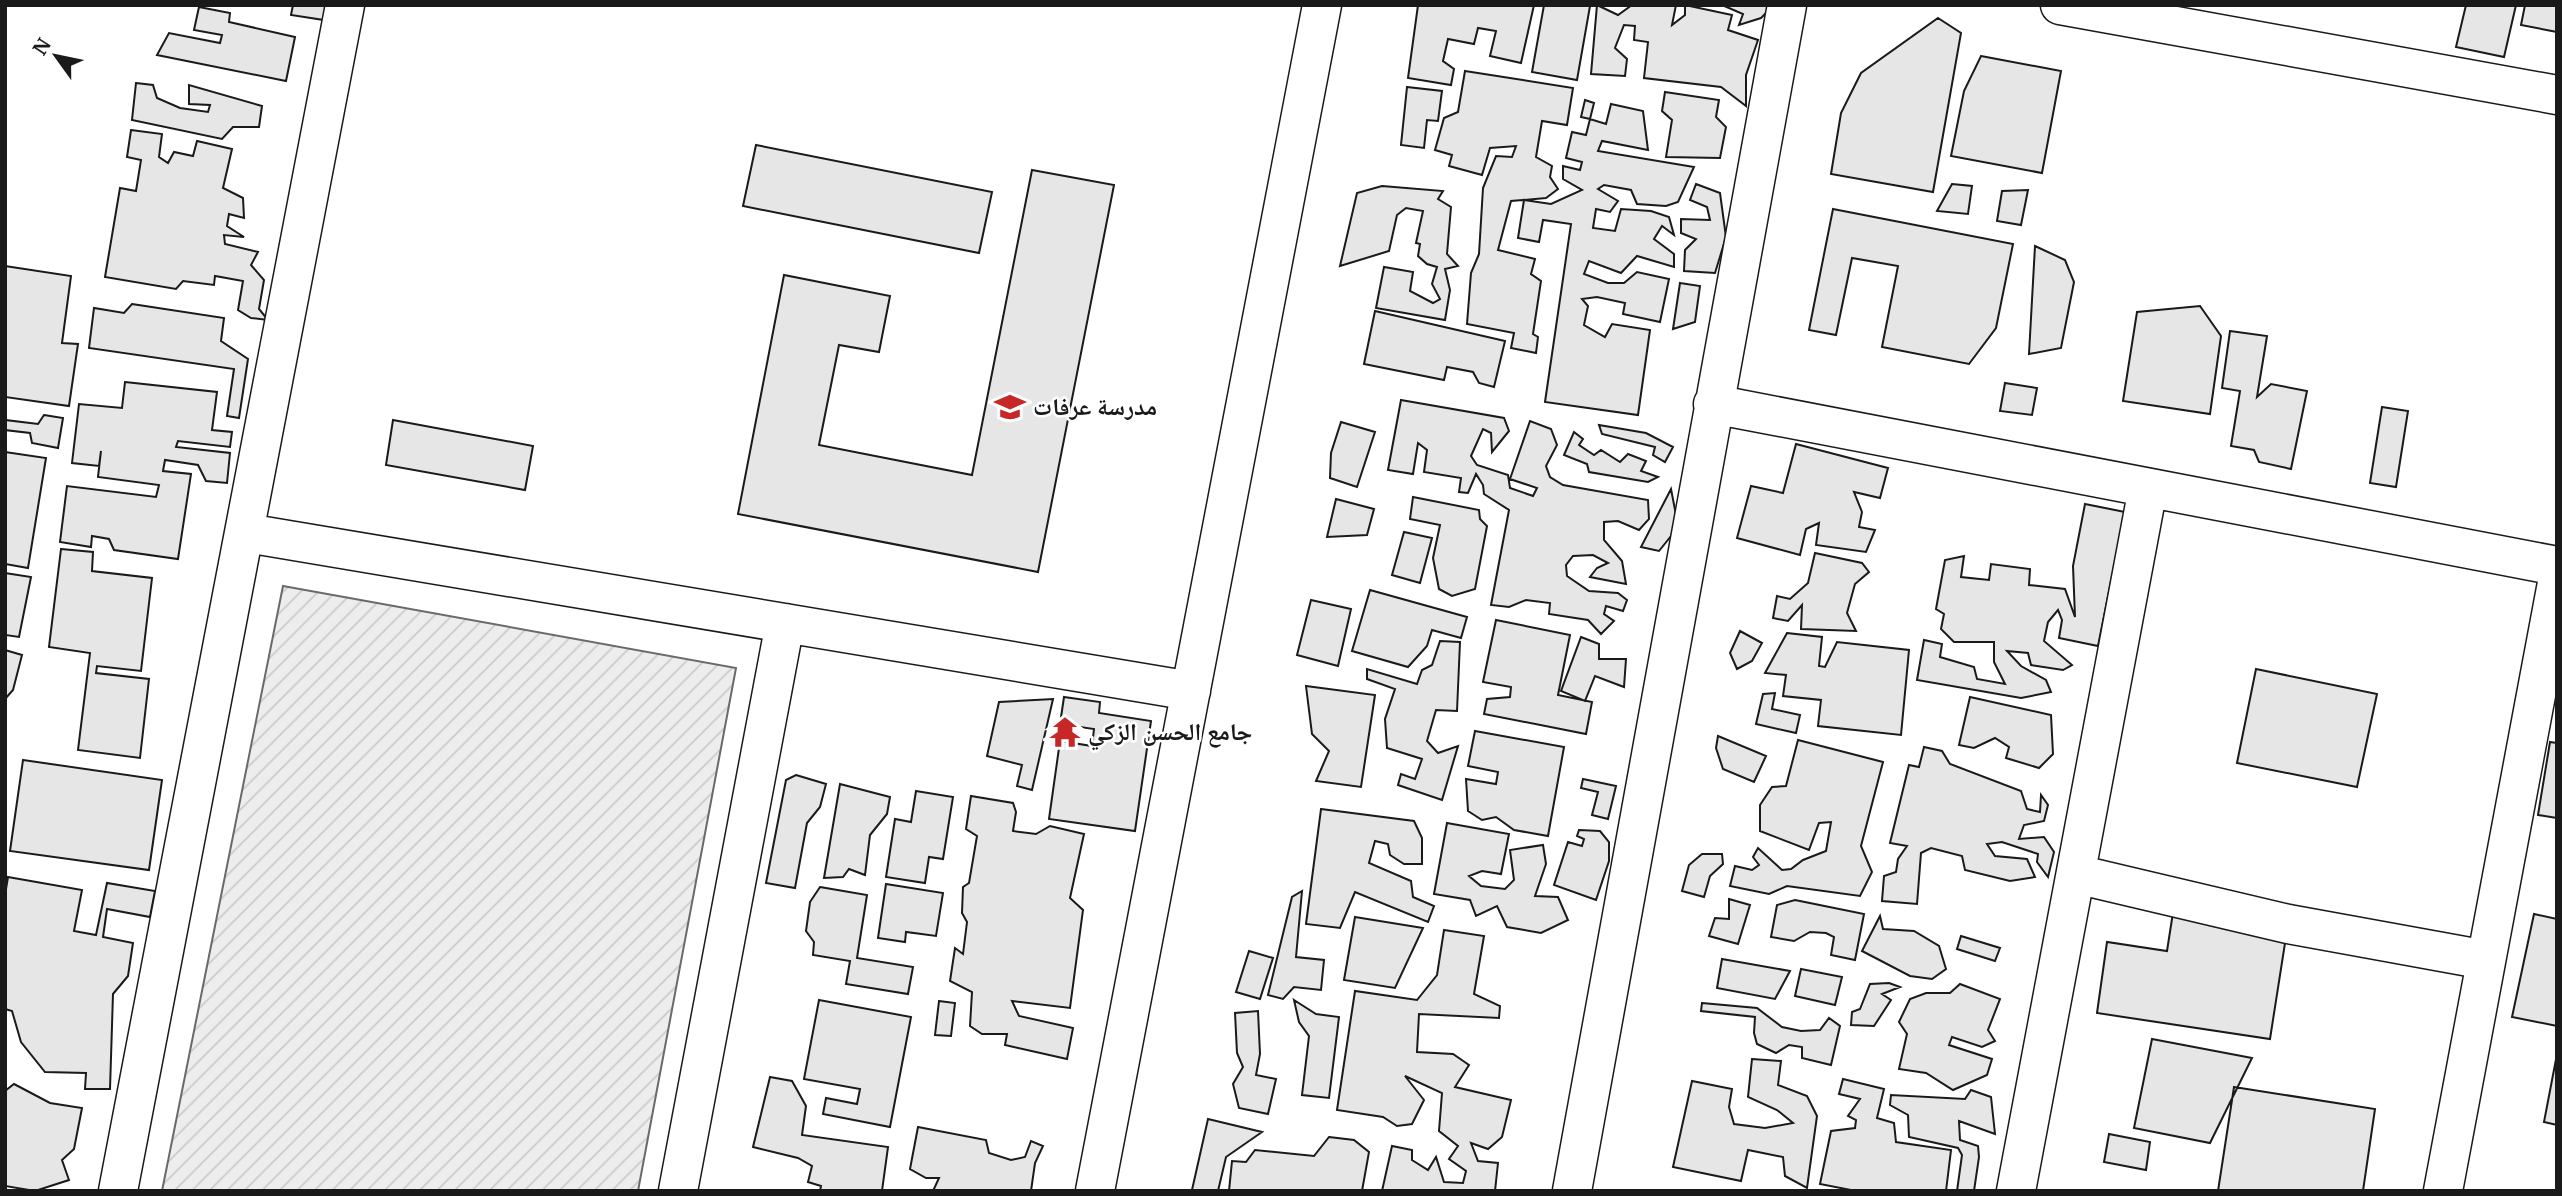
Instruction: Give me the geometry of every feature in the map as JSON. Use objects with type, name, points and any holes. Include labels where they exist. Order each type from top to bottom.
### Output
[{"type":"street","points":[[118,1191],[345,5]]},
{"type":"street","points":[[1095,1191],[1322,5]]},
{"type":"street","points":[[1572,1191],[1787,5]]},
{"type":"street","points":[[2060,5],[2557,94]]},
{"type":"street","points":[[1713,404],[2557,566]]},
{"type":"street","points":[[2017,1191],[2148,488]]},
{"type":"street","points":[[246,533],[1191,691]]},
{"type":"street","points":[[2443,1191],[2557,583]]},
{"type":"street","points":[[678,1191],[785,623]]},
{"type":"street","points":[[2076,874],[2288,924],[2486,960]]},
{"type":"shaded area","points":[[283,586],[736,668],[638,1191],[162,1191]]},
{"type":"building","points":[[293,5],[326,5],[324,20],[291,15]]},
{"type":"building","points":[[1418,5],[1534,5],[1521,63],[1490,56],[1496,31],[1478,28],[1474,44],[1448,39],[1443,61],[1454,69],[1451,85],[1408,78]]},
{"type":"building","points":[[1544,5],[1590,6],[1577,80],[1532,72]]},
{"type":"building","points":[[1597,5],[1618,15],[1632,5],[1676,5],[1672,25],[1685,15],[1685,5],[1732,15],[1728,30],[1758,40],[1746,75],[1746,106],[1721,87],[1644,78],[1648,42],[1634,40],[1635,26],[1624,25],[1615,48],[1627,59],[1625,76],[1591,74]]},
{"type":"building","points":[[1722,5],[1764,5],[1771,8],[1761,18],[1739,25],[1743,14]]},
{"type":"building","points":[[2466,5],[2516,5],[2504,57],[2456,47]]},
{"type":"building","points":[[2525,5],[2557,5],[2557,32],[2521,25]]},
{"type":"building","points":[[199,7],[230,13],[229,22],[295,37],[286,81],[157,55],[169,33],[220,43],[222,35],[194,30]]},
{"type":"building","points":[[1938,18],[1961,33],[1933,192],[1831,174],[1841,113],[1861,73]]},
{"type":"building","points":[[1981,56],[2061,71],[2042,173],[1951,156],[1964,91]]},
{"type":"building","points":[[1465,71],[1573,88],[1567,125],[1542,121],[1536,157],[1552,166],[1550,177],[1558,189],[1546,198],[1511,201],[1498,250],[1535,259],[1531,274],[1541,281],[1533,334],[1538,337],[1536,353],[1511,348],[1514,333],[1467,324],[1471,273],[1479,254],[1483,188],[1496,156],[1512,157],[1516,146],[1490,148],[1482,175],[1449,166],[1452,155],[1435,150],[1444,118],[1458,112]]},
{"type":"building","points":[[136,83],[153,85],[157,98],[180,108],[208,112],[210,105],[189,104],[189,85],[262,106],[259,127],[233,127],[222,139],[132,120]]},
{"type":"building","points":[[1407,87],[1442,91],[1438,121],[1427,120],[1424,148],[1401,145]]},
{"type":"building","points":[[1665,92],[1719,100],[1716,117],[1726,127],[1720,158],[1666,157],[1672,120],[1662,111]]},
{"type":"building","points":[[1585,100],[1594,103],[1590,119],[1581,117]]},
{"type":"building","points":[[1611,104],[1643,111],[1648,150],[1602,141],[1598,151],[1694,167],[1678,202],[1666,206],[1637,204],[1631,190],[1604,185],[1598,189],[1618,201],[1610,212],[1596,209],[1593,228],[1615,231],[1621,209],[1651,211],[1669,217],[1674,235],[1662,226],[1654,239],[1674,254],[1674,267],[1637,256],[1621,273],[1589,261],[1584,274],[1608,283],[1624,283],[1637,272],[1669,279],[1660,322],[1623,314],[1625,303],[1597,297],[1582,299],[1588,306],[1584,325],[1605,337],[1612,324],[1650,330],[1638,415],[1545,402],[1571,224],[1543,220],[1539,242],[1518,238],[1524,200],[1551,204],[1582,190],[1563,179],[1563,166],[1580,170],[1582,162],[1566,158],[1572,132],[1586,135],[1590,119],[1606,124]]},
{"type":"building","points":[[131,130],[162,134],[159,157],[168,163],[174,152],[193,156],[197,141],[232,149],[223,188],[243,198],[244,218],[229,214],[227,226],[244,237],[224,235],[225,244],[258,252],[251,265],[264,280],[259,309],[268,320],[251,318],[238,310],[243,281],[215,276],[214,285],[183,281],[176,289],[105,277],[120,188],[136,191],[141,160],[127,157]]},
{"type":"building","points":[[756,145],[992,192],[979,253],[743,206]]},
{"type":"building","points":[[1032,170],[1114,185],[1038,572],[738,514],[784,275],[890,296],[879,352],[839,345],[819,445],[972,475]]},
{"type":"building","points":[[1696,184],[1720,193],[1726,237],[1715,273],[1684,271],[1685,250],[1696,239],[1681,233],[1681,219],[1710,220],[1707,207],[1690,200]]},
{"type":"building","points":[[1952,184],[1972,186],[1968,214],[1937,211]]},
{"type":"building","points":[[1382,186],[1443,191],[1438,199],[1451,207],[1447,254],[1458,266],[1445,269],[1450,290],[1445,320],[1376,308],[1384,267],[1413,272],[1410,291],[1433,303],[1440,299],[1432,284],[1437,267],[1427,264],[1418,256],[1420,244],[1416,243],[1423,211],[1406,208],[1397,215],[1389,251],[1340,266],[1357,193]]},
{"type":"building","points":[[2028,190],[2021,225],[1997,221],[2002,191]]},
{"type":"building","points":[[1833,209],[2013,244],[1996,328],[1969,364],[1882,347],[1898,266],[1852,258],[1836,335],[1809,330]]},
{"type":"building","points":[[2035,246],[2065,260],[2074,282],[2061,348],[2029,354]]},
{"type":"building","points":[[5,266],[71,276],[62,343],[78,344],[69,406],[5,397]]},
{"type":"building","points":[[1680,283],[1700,286],[1695,322],[1673,329]]},
{"type":"building","points":[[132,304],[224,318],[221,341],[248,359],[239,418],[227,416],[234,369],[89,348],[94,308],[124,313]]},
{"type":"building","points":[[2200,306],[2221,336],[2210,414],[2123,401],[2137,312]]},
{"type":"building","points":[[1375,311],[1505,341],[1494,387],[1479,383],[1473,372],[1447,367],[1444,380],[1364,364]]},
{"type":"building","points":[[2230,331],[2267,336],[2257,397],[2271,384],[2307,391],[2291,469],[2259,462],[2254,450],[2231,446],[2240,391],[2222,388]]},
{"type":"building","points":[[125,382],[217,392],[212,430],[232,432],[230,447],[178,441],[176,447],[230,453],[227,483],[206,481],[198,465],[165,460],[163,471],[191,474],[178,559],[114,550],[109,539],[92,536],[91,547],[60,542],[67,486],[156,497],[159,485],[98,477],[101,451],[99,466],[72,463],[79,404],[122,408]]},
{"type":"building","points":[[2005,383],[2037,388],[2032,415],[2000,411]]},
{"type":"building","points":[[1401,400],[1504,418],[1509,431],[1492,452],[1491,433],[1483,429],[1471,456],[1477,465],[1508,475],[1510,488],[1533,496],[1537,488],[1510,479],[1530,421],[1551,429],[1557,445],[1546,466],[1550,477],[1563,485],[1648,500],[1649,519],[1639,530],[1618,521],[1604,522],[1604,540],[1622,561],[1626,584],[1590,577],[1597,568],[1608,563],[1593,555],[1573,556],[1566,565],[1567,576],[1589,591],[1618,593],[1627,600],[1623,611],[1606,606],[1604,614],[1614,621],[1601,634],[1588,620],[1549,614],[1550,603],[1526,600],[1509,607],[1491,605],[1509,510],[1484,494],[1483,485],[1476,474],[1468,493],[1459,492],[1461,478],[1424,472],[1427,450],[1418,443],[1413,474],[1388,470]]},
{"type":"building","points":[[2382,407],[2408,411],[2396,487],[2370,483]]},
{"type":"building","points":[[44,415],[63,418],[58,448],[32,443],[30,433],[5,430],[5,420],[38,424]]},
{"type":"building","points":[[393,420],[533,446],[525,490],[386,465]]},
{"type":"building","points":[[1341,422],[1375,432],[1357,487],[1330,478],[1331,453]]},
{"type":"building","points":[[1599,425],[1646,433],[1673,447],[1665,462],[1653,455],[1655,447],[1602,434]]},
{"type":"building","points":[[1574,432],[1583,439],[1579,445],[1594,455],[1601,450],[1620,462],[1628,454],[1646,461],[1641,471],[1658,477],[1648,482],[1589,472],[1587,464],[1564,455]]},
{"type":"building","points":[[1796,444],[1888,468],[1880,498],[1854,492],[1862,512],[1859,527],[1875,530],[1866,552],[1816,545],[1819,523],[1806,529],[1800,555],[1737,538],[1751,486],[1783,493]]},
{"type":"building","points":[[5,452],[46,458],[28,568],[5,564]]},
{"type":"building","points":[[1671,489],[1677,520],[1671,536],[1659,551],[1641,547]]},
{"type":"building","points":[[1413,497],[1479,510],[1480,519],[1487,526],[1475,589],[1452,596],[1439,589],[1433,558],[1440,525],[1410,519]]},
{"type":"building","points":[[1336,499],[1374,509],[1367,535],[1327,537]]},
{"type":"building","points":[[2085,504],[2125,512],[2098,646],[2059,638],[2062,620],[2058,610],[2048,622],[2044,641],[2072,665],[2063,670],[2031,665],[2028,653],[2007,651],[2021,666],[2046,680],[2051,692],[2021,698],[1917,680],[1924,640],[1942,644],[1940,657],[1974,667],[1977,679],[2005,684],[1994,662],[1994,642],[1954,642],[1941,629],[1944,614],[1936,609],[1945,560],[1964,556],[1961,577],[1989,580],[1991,564],[2030,569],[2029,585],[2065,589],[2075,617],[2073,566]]},
{"type":"building","points":[[1404,532],[1432,538],[1420,583],[1392,575]]},
{"type":"building","points":[[61,549],[93,552],[92,571],[152,578],[141,671],[97,666],[96,673],[149,679],[140,758],[78,750],[90,653],[49,647]]},
{"type":"building","points":[[1815,553],[1862,563],[1869,572],[1855,584],[1847,613],[1856,631],[1801,629],[1802,605],[1788,621],[1773,618],[1777,596],[1790,599],[1808,583]]},
{"type":"building","points":[[5,573],[31,577],[19,637],[5,635]]},
{"type":"building","points":[[1370,590],[1467,617],[1461,638],[1432,630],[1427,646],[1408,667],[1352,651]]},
{"type":"building","points":[[1311,600],[1351,609],[1338,666],[1297,655]]},
{"type":"building","points":[[1496,620],[1570,635],[1558,695],[1592,702],[1586,734],[1484,714],[1487,699],[1510,697],[1511,687],[1483,682]]},
{"type":"building","points":[[1740,631],[1762,643],[1752,661],[1737,669],[1730,653]]},
{"type":"building","points":[[1787,633],[1822,637],[1819,666],[1825,667],[1837,642],[1909,650],[1901,735],[1818,726],[1821,700],[1783,696],[1786,675],[1765,673]]},
{"type":"building","points":[[1581,637],[1599,644],[1599,659],[1626,659],[1624,687],[1595,676],[1585,701],[1561,691]]},
{"type":"building","points":[[1440,641],[1460,642],[1457,711],[1436,710],[1427,741],[1438,753],[1458,746],[1442,800],[1398,785],[1401,774],[1415,779],[1422,759],[1387,748],[1385,719],[1395,689],[1367,679],[1367,669],[1417,684],[1422,670],[1432,665]]},
{"type":"building","points":[[5,650],[22,655],[13,690],[5,699]]},
{"type":"building","points":[[2256,669],[2377,694],[2357,787],[2237,763]]},
{"type":"building","points":[[1306,686],[1375,695],[1361,787],[1316,781],[1329,751],[1312,734]]},
{"type":"building","points":[[1775,693],[1772,709],[1800,715],[1796,733],[1756,724],[1763,694]]},
{"type":"building","points":[[1064,697],[1100,702],[1099,713],[1151,721],[1135,831],[1049,819],[1060,741],[1092,746],[1094,729],[1060,724]]},
{"type":"building","points":[[1970,697],[2051,715],[2053,754],[2039,768],[2006,758],[2009,747],[1995,738],[1974,748],[1959,745]]},
{"type":"building","points":[[1053,699],[1032,790],[1017,786],[1022,765],[987,756],[999,702]]},
{"type":"building","points":[[1475,731],[1564,747],[1548,836],[1514,830],[1496,817],[1482,820],[1468,811],[1466,779],[1496,784],[1498,772],[1468,766]]},
{"type":"building","points":[[1718,736],[1766,756],[1754,782],[1723,769],[1716,748]]},
{"type":"building","points":[[1798,740],[1883,762],[1861,846],[1872,872],[1860,896],[1787,886],[1769,894],[1730,886],[1735,866],[1752,870],[1759,865],[1753,857],[1758,848],[1782,870],[1791,869],[1803,860],[1826,851],[1831,822],[1819,823],[1809,850],[1760,831],[1760,805],[1772,787],[1786,786]]},
{"type":"building","points":[[2550,742],[2557,743],[2557,818],[2538,815]]},
{"type":"building","points":[[1924,747],[1942,751],[1950,764],[2021,791],[2027,809],[2040,812],[2041,795],[2048,805],[2044,821],[2024,825],[2019,839],[2044,837],[2054,852],[2048,877],[2037,862],[2038,854],[2002,842],[1987,844],[1995,856],[2027,859],[2035,877],[2010,881],[1965,870],[1962,856],[1931,848],[1921,853],[1917,904],[1882,901],[1884,876],[1896,872],[1898,859],[1907,846],[1890,843],[1909,765],[1919,767]]},
{"type":"building","points":[[23,760],[162,780],[149,870],[10,851]]},
{"type":"building","points":[[796,775],[826,784],[820,807],[807,823],[795,888],[766,883],[786,780]]},
{"type":"building","points":[[1583,779],[1616,786],[1608,819],[1592,815],[1598,792],[1581,788]]},
{"type":"building","points":[[840,784],[890,797],[887,814],[870,835],[865,875],[849,869],[843,877],[824,878]]},
{"type":"building","points":[[916,791],[953,797],[943,859],[929,857],[925,883],[886,877],[895,819],[911,822]]},
{"type":"building","points":[[971,796],[1013,803],[1016,812],[1013,831],[1036,834],[1050,826],[1084,834],[1070,898],[1083,910],[1070,1008],[1012,1001],[1019,1016],[1073,1028],[1067,1059],[1005,1045],[1007,1034],[982,1034],[970,1026],[972,992],[950,981],[955,948],[963,954],[967,922],[962,913],[963,887],[969,883],[977,836],[966,829]]},
{"type":"building","points":[[1321,809],[1414,821],[1422,838],[1422,864],[1404,864],[1390,855],[1388,844],[1375,841],[1369,863],[1411,881],[1413,897],[1434,906],[1428,922],[1355,892],[1340,928],[1306,924]]},
{"type":"building","points":[[1447,823],[1509,834],[1501,874],[1482,871],[1469,876],[1481,886],[1505,889],[1514,880],[1510,850],[1543,845],[1546,864],[1535,896],[1558,897],[1568,920],[1541,933],[1507,927],[1497,906],[1476,916],[1470,900],[1434,894]]},
{"type":"building","points":[[1579,830],[1600,831],[1609,842],[1609,861],[1596,900],[1554,885],[1568,842],[1582,846],[1584,839],[1577,836]]},
{"type":"building","points":[[1702,854],[1722,854],[1723,864],[1710,876],[1704,897],[1682,891],[1689,865]]},
{"type":"building","points":[[8,877],[82,890],[74,931],[96,935],[107,883],[155,891],[150,917],[107,909],[103,937],[133,943],[128,976],[113,994],[110,1089],[85,1089],[86,1073],[45,1072],[21,1042],[12,1011],[5,1009],[5,895]]},
{"type":"building","points":[[886,884],[943,893],[936,936],[906,932],[905,942],[878,938]]},
{"type":"building","points":[[820,887],[867,895],[857,958],[913,967],[908,994],[846,984],[850,961],[813,955],[814,942],[806,931],[810,902]]},
{"type":"building","points":[[1302,891],[1296,957],[1324,960],[1321,990],[1294,987],[1283,999],[1268,995],[1292,897]]},
{"type":"building","points":[[1729,899],[1750,905],[1738,944],[1709,936],[1715,918],[1729,919]]},
{"type":"building","points":[[1795,900],[1864,914],[1855,960],[1831,955],[1834,937],[1826,933],[1810,932],[1794,941],[1771,937],[1777,905]]},
{"type":"building","points":[[2174,906],[2288,924],[2270,1039],[2097,1013],[2107,942],[2167,951]]},
{"type":"building","points":[[2534,914],[2557,919],[2557,1026],[2512,1017]]},
{"type":"building","points":[[1880,916],[1883,929],[1914,931],[1939,946],[1946,969],[1932,979],[1910,976],[1862,951]]},
{"type":"building","points":[[1355,917],[1423,928],[1395,988],[1344,980]]},
{"type":"building","points":[[1444,930],[1484,936],[1474,994],[1500,1006],[1499,1018],[1419,1014],[1417,1052],[1453,1054],[1469,1065],[1455,1087],[1511,1100],[1502,1137],[1488,1149],[1471,1143],[1478,1161],[1498,1163],[1495,1191],[1382,1191],[1392,1146],[1412,1150],[1412,1160],[1428,1170],[1436,1157],[1444,1182],[1463,1183],[1466,1171],[1449,1159],[1458,1146],[1439,1131],[1442,1093],[1405,1076],[1424,1100],[1412,1124],[1397,1126],[1383,1117],[1337,1110],[1355,991],[1417,1000],[1437,975]]},
{"type":"building","points":[[1961,936],[2000,948],[1995,961],[1957,949]]},
{"type":"building","points":[[1249,951],[1273,958],[1260,999],[1236,992]]},
{"type":"building","points":[[1722,959],[1790,971],[1775,999],[1717,988]]},
{"type":"building","points":[[1801,969],[1842,977],[1835,1005],[1795,996]]},
{"type":"building","points":[[1889,983],[1900,987],[1882,994],[1891,1000],[1874,1026],[1851,1025],[1852,1012],[1860,1009],[1870,984]]},
{"type":"building","points":[[1960,984],[2000,999],[1988,1030],[1995,1041],[1982,1047],[1952,1037],[1949,1045],[1992,1059],[1987,1075],[1953,1090],[1926,1073],[1899,1069],[1907,1034],[1899,1022],[1910,999],[1926,993],[1950,993]]},
{"type":"building","points":[[819,1000],[911,1017],[890,1127],[823,1114],[826,1098],[857,1104],[860,1089],[804,1079]]},
{"type":"building","points":[[1294,1000],[1316,1014],[1339,1017],[1329,1098],[1302,1095],[1309,1036],[1299,1022]]},
{"type":"building","points":[[939,1001],[955,1003],[951,1036],[935,1035]]},
{"type":"building","points":[[1702,1003],[1757,1008],[1782,1027],[1801,1031],[1820,1030],[1829,1018],[1840,1026],[1831,1065],[1802,1058],[1802,1047],[1789,1045],[1776,1053],[1757,1044],[1754,1033],[1755,1017],[1701,1011]]},
{"type":"building","points":[[1258,1011],[1260,1054],[1256,1075],[1276,1079],[1268,1114],[1239,1108],[1233,1084],[1243,1067],[1237,1053],[1235,1013]]},
{"type":"building","points":[[2152,1039],[2252,1058],[2210,1143],[2134,1128]]},
{"type":"building","points":[[2557,1054],[2557,1125],[2544,1122]]},
{"type":"building","points":[[1752,1059],[1781,1061],[1778,1085],[1807,1096],[1817,1116],[1807,1188],[1785,1176],[1783,1157],[1748,1150],[1741,1181],[1673,1167],[1692,1081],[1732,1089],[1729,1107],[1734,1124],[1765,1128],[1793,1123],[1777,1110],[1748,1097]]},
{"type":"building","points":[[770,1077],[792,1081],[806,1106],[802,1135],[888,1147],[882,1191],[820,1191],[821,1186],[808,1182],[812,1166],[798,1158],[753,1147]]},
{"type":"building","points":[[1843,1079],[1884,1089],[1877,1118],[1894,1123],[1896,1142],[1951,1150],[1946,1191],[1856,1191],[1820,1184],[1831,1131],[1855,1128],[1856,1120],[1848,1116],[1860,1099],[1839,1094]]},
{"type":"building","points":[[14,1084],[50,1103],[82,1108],[74,1149],[62,1160],[69,1180],[35,1191],[5,1186],[5,1091]]},
{"type":"building","points":[[2234,1087],[2375,1109],[2363,1191],[2218,1191]]},
{"type":"building","points":[[1971,1090],[1991,1097],[1995,1134],[1959,1121],[1960,1140],[1978,1146],[1979,1157],[1974,1191],[1957,1191],[1962,1155],[1958,1148],[1909,1137],[1908,1115],[1890,1105],[1891,1095],[1965,1099]]},
{"type":"building","points":[[1208,1119],[1262,1132],[1226,1157],[1218,1191],[1197,1191],[1192,1190]]},
{"type":"building","points":[[918,1127],[986,1140],[989,1153],[1011,1160],[1025,1157],[1031,1141],[1043,1146],[1035,1163],[1031,1191],[933,1191],[939,1178],[926,1178],[910,1169]]},
{"type":"building","points":[[2109,1134],[2150,1142],[2146,1170],[2104,1162]]},
{"type":"building","points":[[1329,1137],[1354,1140],[1369,1152],[1362,1191],[1229,1191],[1232,1161],[1246,1162],[1255,1150],[1314,1156]]},
{"type":"place","name":"مدرسة عرفات","points":[[1010,407]]},
{"type":"place","name":"جامع الحسن الزكي","points":[[1065,732]]}]
